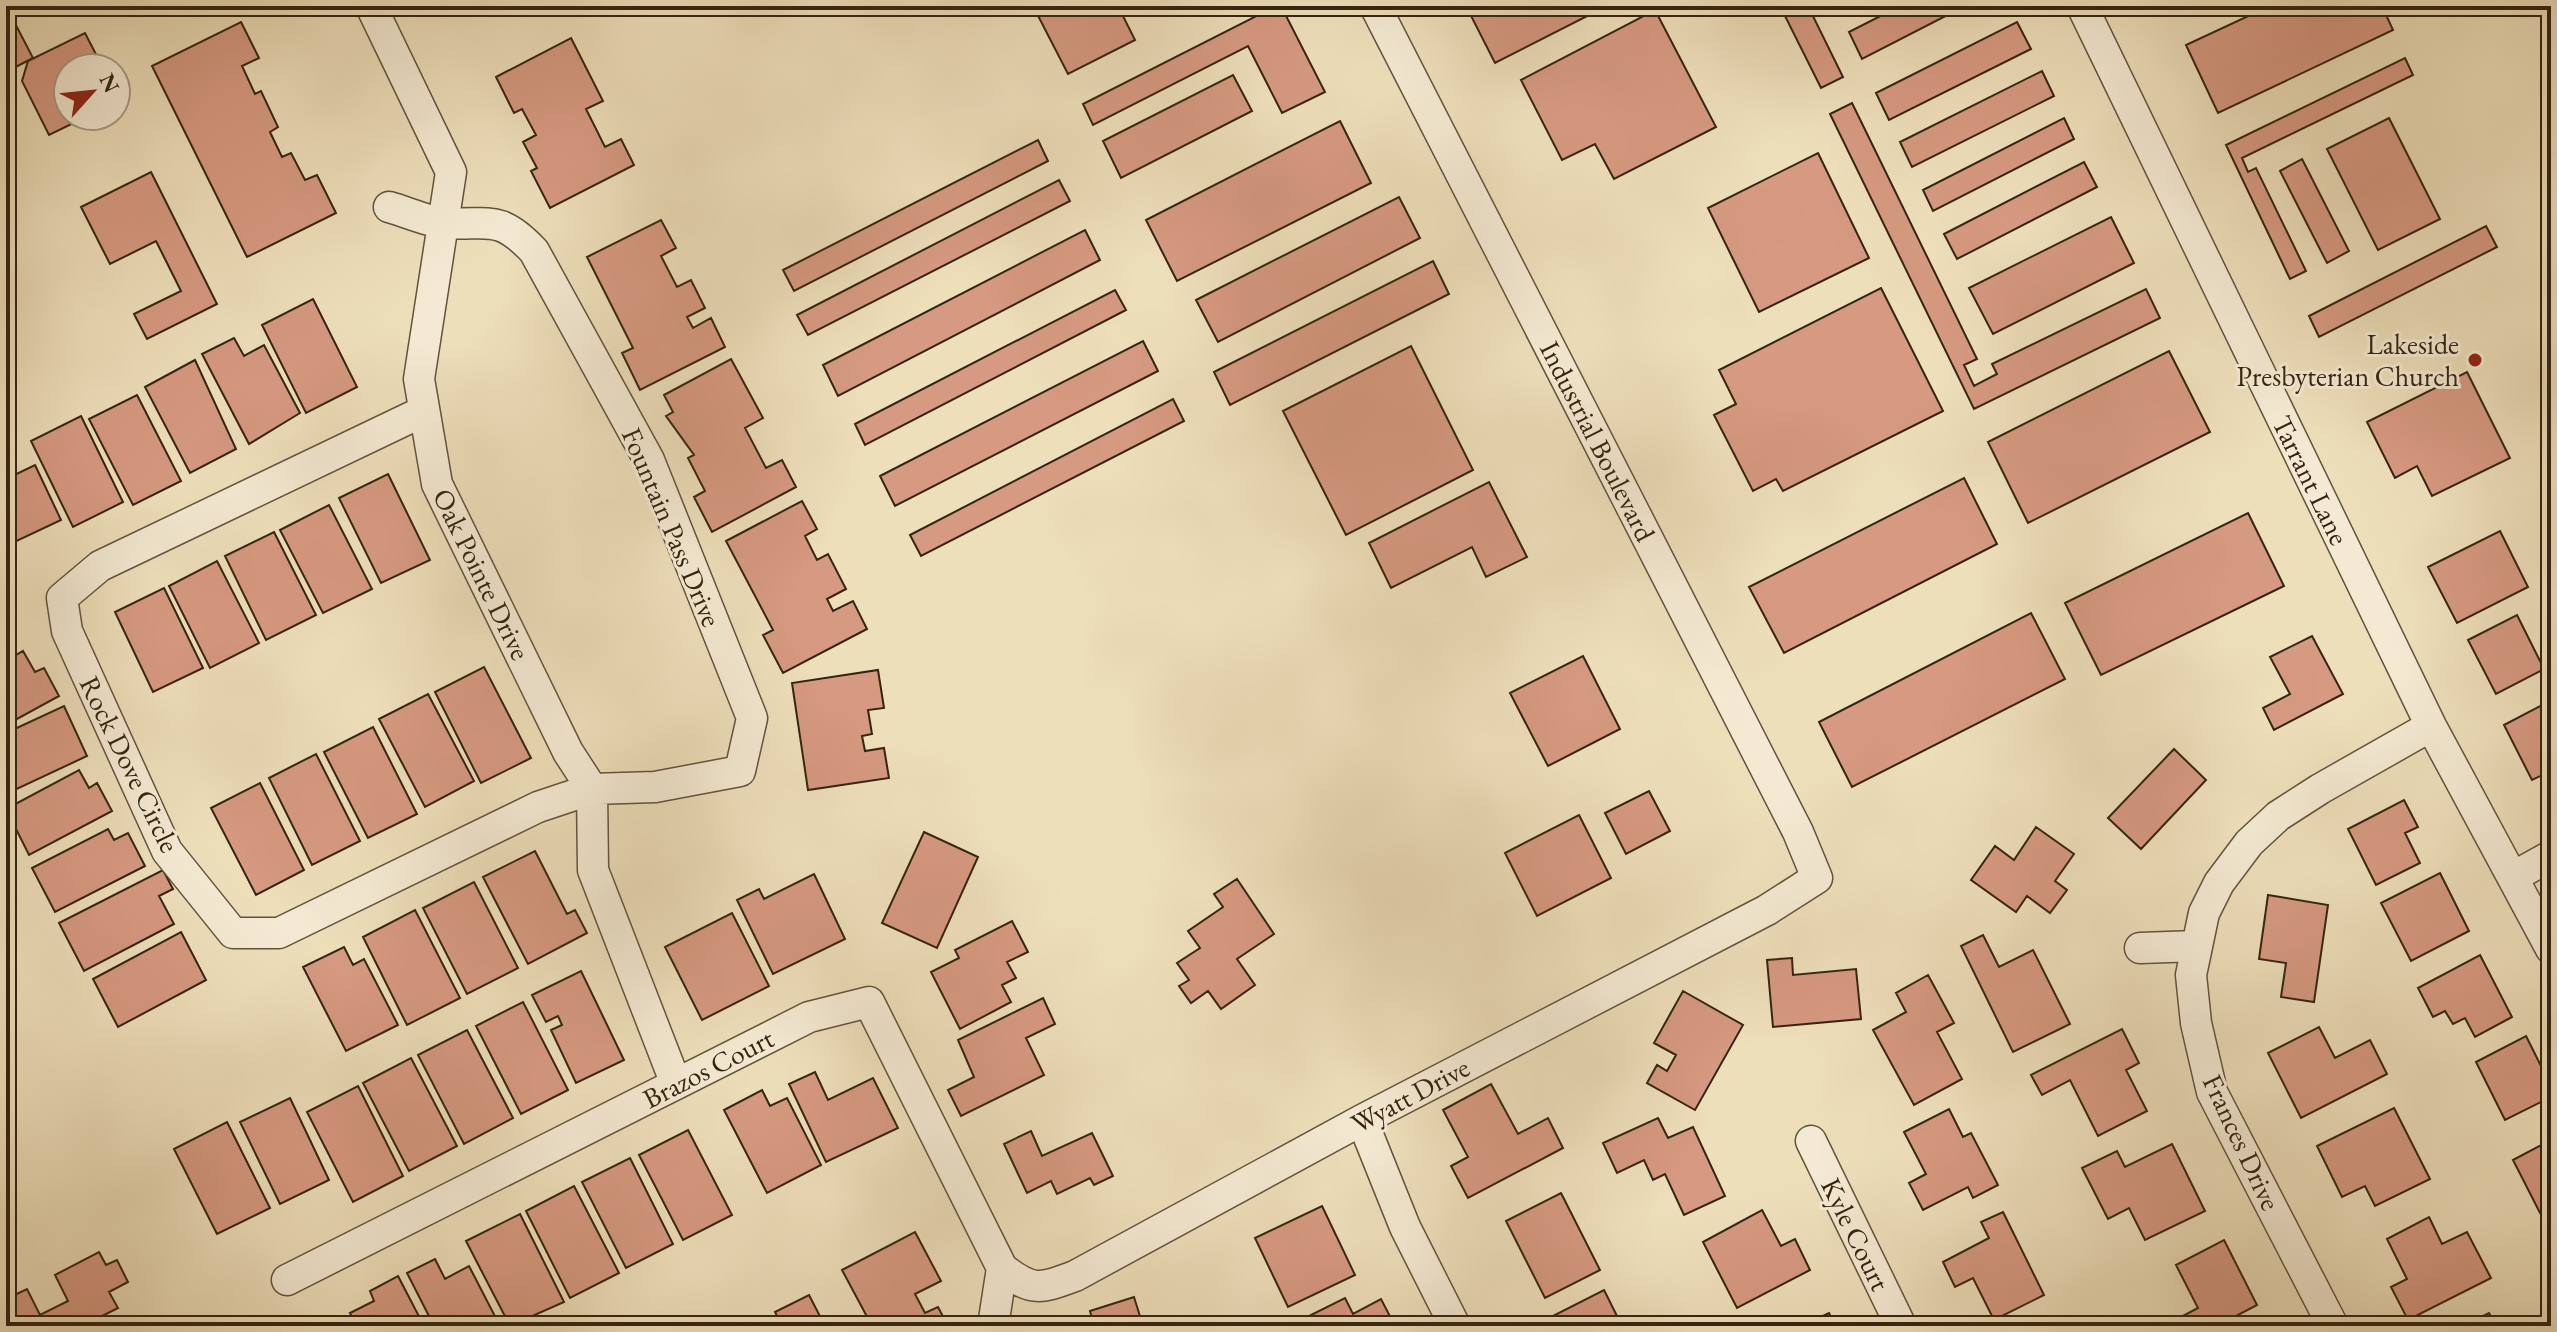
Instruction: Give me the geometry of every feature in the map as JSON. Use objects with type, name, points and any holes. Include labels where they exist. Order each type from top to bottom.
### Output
[{"type":"street","name":"Oak Pointe Drive","points":[[371,6],[451,172],[419,379],[437,484],[568,752],[592,789]]},
{"type":"street","name":"Industrial Boulevard","points":[[1375,6],[1798,832],[1817,878]]},
{"type":"street","name":"Tarrant Lane","points":[[2082,6],[2431,726],[2551,949]]},
{"type":"street","points":[[389,207],[443,223]]},
{"type":"street","name":"Fountain Pass Drive","points":[[443,223],[480,220],[514,230],[534,251],[649,460],[752,718],[740,771],[655,787],[592,789]]},
{"type":"street","name":"Rock Dove Circle","points":[[424,411],[100,566],[62,598],[67,631],[167,851],[233,933],[279,933],[538,807],[592,789]]},
{"type":"street","name":"Frances Drive","points":[[2333,1326],[2212,1092],[2196,1023],[2191,975],[2209,903],[2249,843],[2278,816],[2320,789],[2431,726]]},
{"type":"street","points":[[592,789],[593,870],[676,1084]]},
{"type":"street","points":[[2513,877],[2551,856]]},
{"type":"street","name":"Wyatt Drive","points":[[1002,1268],[1023,1285],[1044,1287],[1075,1276],[1362,1120],[1767,910],[1817,878]]},
{"type":"street","points":[[2140,948],[2197,946]]},
{"type":"street","name":"Brazos Court","points":[[287,1280],[809,1017],[869,1002],[1002,1268]]},
{"type":"street","points":[[1362,1120],[1405,1227],[1455,1326]]},
{"type":"street","name":"Kyle Court","points":[[1811,1141],[1901,1326]]},
{"type":"street","points":[[993,1326],[1002,1268]]},
{"type":"building","points":[[6,6],[33,58],[6,72]]},
{"type":"building","points":[[1033,6],[1118,6],[1135,40],[1068,74]]},
{"type":"building","points":[[1281,6],[1325,92],[1282,113],[1248,46],[1093,125],[1083,104]]},
{"type":"building","points":[[1466,6],[1597,6],[1599,10],[1495,63]]},
{"type":"building","points":[[1780,6],[1808,6],[1843,77],[1821,88]]},
{"type":"building","points":[[1900,6],[1965,6],[1862,59],[1849,32]]},
{"type":"building","points":[[2382,6],[2393,30],[2218,113],[2186,45],[2257,12],[2255,8]]},
{"type":"building","points":[[1655,10],[1716,127],[1614,179],[1595,144],[1562,160],[1521,80]]},
{"type":"building","points":[[241,22],[259,58],[242,66],[255,94],[261,91],[278,127],[270,132],[282,157],[291,153],[305,180],[317,175],[336,213],[247,257],[152,66]]},
{"type":"building","points":[[2017,22],[2031,49],[1889,120],[1876,93]]},
{"type":"building","points":[[85,33],[95,52],[52,52],[52,132],[55,132],[49,135],[22,81],[28,61]]},
{"type":"building","points":[[571,38],[603,101],[586,109],[605,147],[621,139],[634,165],[550,208],[531,171],[537,168],[523,142],[536,135],[522,109],[514,113],[496,77]]},
{"type":"building","points":[[2405,58],[2413,75],[2242,158],[2248,172],[2256,168],[2306,271],[2290,279],[2226,145]]},
{"type":"building","points":[[2042,71],[2054,96],[1912,167],[1900,142]]},
{"type":"building","points":[[1233,75],[1252,111],[1121,178],[1103,141]]},
{"type":"building","points":[[1852,103],[1977,359],[1964,365],[1974,386],[1997,374],[1992,364],[2146,289],[2160,318],[1974,409],[1830,114]]},
{"type":"building","points":[[2064,118],[2074,139],[1933,211],[1923,190]]},
{"type":"building","points":[[2389,118],[2440,219],[2378,250],[2327,149]]},
{"type":"building","points":[[1340,121],[1371,183],[1177,281],[1146,220]]},
{"type":"building","points":[[1038,140],[1048,161],[794,291],[783,270]]},
{"type":"building","points":[[1818,153],[1869,258],[1759,312],[1708,208]]},
{"type":"building","points":[[2302,159],[2349,251],[2327,263],[2280,171]]},
{"type":"building","points":[[2084,162],[2097,187],[1957,259],[1944,234]]},
{"type":"building","points":[[151,172],[217,304],[147,339],[134,314],[181,291],[156,241],[110,264],[81,207]]},
{"type":"building","points":[[1059,180],[1070,201],[808,335],[797,315]]},
{"type":"building","points":[[1399,197],[1420,238],[1218,342],[1196,300]]},
{"type":"building","points":[[2111,217],[2134,263],[1993,334],[1969,288]]},
{"type":"building","points":[[661,220],[676,248],[661,256],[677,287],[691,280],[705,308],[687,317],[693,328],[711,318],[725,347],[640,390],[622,353],[633,348],[587,257]]},
{"type":"building","points":[[2486,226],[2497,247],[2319,337],[2309,316]]},
{"type":"building","points":[[1085,230],[1100,260],[838,396],[823,365]]},
{"type":"building","points":[[1433,261],[1449,294],[1230,405],[1214,372]]},
{"type":"building","points":[[1881,288],[1943,411],[1783,491],[1776,479],[1753,491],[1714,415],[1736,404],[1719,370]]},
{"type":"building","points":[[1115,290],[1126,310],[865,445],[855,424]]},
{"type":"building","points":[[313,299],[357,387],[306,413],[262,325]]},
{"type":"building","points":[[234,338],[244,356],[264,345],[300,413],[249,444],[202,354]]},
{"type":"building","points":[[1143,341],[1158,371],[895,506],[880,476]]},
{"type":"building","points":[[1411,346],[1473,470],[1346,535],[1283,411]]},
{"type":"building","points":[[2169,351],[2210,432],[2028,523],[1988,442]]},
{"type":"building","points":[[731,359],[763,418],[745,428],[766,468],[782,460],[796,487],[712,532],[694,497],[705,491],[688,458],[694,455],[666,416],[673,412],[664,395]]},
{"type":"building","points":[[195,360],[236,449],[190,473],[145,387]]},
{"type":"building","points":[[2467,372],[2510,458],[2432,496],[2417,466],[2395,478],[2367,422]]},
{"type":"building","points":[[137,395],[181,481],[133,505],[89,419]]},
{"type":"building","points":[[1173,399],[1184,421],[921,556],[910,535]]},
{"type":"building","points":[[81,416],[123,502],[73,527],[31,441]]},
{"type":"building","points":[[35,465],[61,520],[6,546],[6,479]]},
{"type":"building","points":[[388,474],[430,560],[381,583],[339,498]]},
{"type":"building","points":[[1964,478],[1997,544],[1784,653],[1749,587]]},
{"type":"building","points":[[1489,482],[1527,557],[1486,577],[1472,547],[1391,588],[1369,543]]},
{"type":"building","points":[[802,501],[817,529],[805,536],[817,560],[828,554],[846,589],[827,599],[833,611],[853,601],[867,629],[783,673],[763,635],[773,630],[726,541]]},
{"type":"building","points":[[329,505],[372,589],[323,613],[280,530]]},
{"type":"building","points":[[2248,513],[2284,586],[2101,675],[2065,603]]},
{"type":"building","points":[[2500,531],[2528,587],[2457,623],[2428,567]]},
{"type":"building","points":[[274,532],[316,615],[266,640],[225,556]]},
{"type":"building","points":[[217,561],[259,643],[210,668],[169,586]]},
{"type":"building","points":[[164,588],[203,668],[153,692],[115,612]]},
{"type":"building","points":[[2031,613],[2065,679],[1852,787],[1819,722]]},
{"type":"building","points":[[2517,615],[2544,669],[2496,694],[2468,640]]},
{"type":"building","points":[[2312,636],[2343,694],[2274,730],[2263,708],[2290,694],[2270,657]]},
{"type":"building","points":[[23,651],[35,672],[44,668],[59,696],[6,725],[6,661]]},
{"type":"building","points":[[1583,656],[1620,729],[1548,766],[1510,693]]},
{"type":"building","points":[[484,667],[531,758],[481,783],[435,692]]},
{"type":"building","points":[[878,670],[884,708],[868,710],[872,734],[862,736],[865,751],[884,748],[889,778],[808,790],[792,683]]},
{"type":"building","points":[[428,694],[474,781],[425,807],[379,719]]},
{"type":"building","points":[[2544,704],[2551,717],[2551,771],[2532,780],[2504,725]]},
{"type":"building","points":[[64,706],[87,756],[6,794],[6,733]]},
{"type":"building","points":[[373,727],[417,814],[368,838],[324,752]]},
{"type":"building","points":[[2174,749],[2206,780],[2141,849],[2108,818]]},
{"type":"building","points":[[316,754],[360,841],[312,865],[269,778]]},
{"type":"building","points":[[79,770],[89,788],[97,783],[112,811],[29,855],[6,809]]},
{"type":"building","points":[[260,783],[304,870],[256,895],[211,808]]},
{"type":"building","points":[[1649,791],[1670,831],[1626,854],[1605,813]]},
{"type":"building","points":[[2404,800],[2418,827],[2405,833],[2420,863],[2376,885],[2348,829]]},
{"type":"building","points":[[1579,815],[1611,878],[1537,916],[1505,853]]},
{"type":"building","points":[[2036,827],[2074,854],[2055,881],[2067,890],[2050,913],[2027,896],[2016,912],[1971,880],[1995,846],[2014,860]]},
{"type":"building","points":[[108,829],[114,840],[128,833],[145,866],[55,912],[32,868]]},
{"type":"building","points":[[924,832],[978,857],[937,948],[882,923]]},
{"type":"building","points":[[535,851],[567,914],[575,910],[587,933],[528,964],[483,877]]},
{"type":"building","points":[[163,870],[173,889],[159,896],[174,924],[84,971],[59,923]]},
{"type":"building","points":[[2440,873],[2469,931],[2411,961],[2381,903]]},
{"type":"building","points":[[814,874],[845,939],[773,974],[737,900],[759,889],[764,899]]},
{"type":"building","points":[[1237,879],[1274,934],[1237,959],[1255,985],[1221,1009],[1208,991],[1191,1003],[1179,986],[1189,980],[1177,963],[1200,948],[1188,931],[1223,907],[1214,894]]},
{"type":"building","points":[[474,882],[518,968],[467,994],[423,908]]},
{"type":"building","points":[[2268,895],[2328,905],[2314,1002],[2281,997],[2286,963],[2259,959]]},
{"type":"building","points":[[415,910],[460,998],[407,1025],[363,937]]},
{"type":"building","points":[[732,913],[769,986],[702,1020],[665,947]]},
{"type":"building","points":[[1012,921],[1028,952],[1007,962],[1016,978],[1002,985],[1011,1002],[960,1029],[931,972],[959,958],[955,950]]},
{"type":"building","points":[[181,932],[206,980],[118,1027],[93,979]]},
{"type":"building","points":[[1983,935],[1999,967],[2033,950],[2070,1024],[2013,1052],[1961,946]]},
{"type":"building","points":[[344,947],[353,965],[364,959],[398,1025],[346,1051],[303,967]]},
{"type":"building","points":[[2480,955],[2512,1017],[2475,1037],[2465,1018],[2453,1024],[2445,1011],[2433,1017],[2418,988]]},
{"type":"building","points":[[1792,958],[1793,975],[1856,969],[1861,1019],[1773,1027],[1767,960]]},
{"type":"building","points":[[581,971],[624,1060],[576,1083],[551,1030],[562,1025],[558,1016],[546,1022],[532,995]]},
{"type":"building","points":[[1928,975],[1954,1023],[1937,1032],[1962,1079],[1914,1105],[1873,1030],[1906,1012],[1896,993]]},
{"type":"building","points":[[1683,991],[1743,1025],[1695,1110],[1647,1083],[1657,1065],[1667,1071],[1676,1055],[1654,1043]]},
{"type":"building","points":[[1043,998],[1055,1024],[1026,1038],[1044,1075],[961,1116],[948,1090],[974,1077],[958,1040]]},
{"type":"building","points":[[523,1002],[568,1090],[521,1114],[476,1026]]},
{"type":"building","points":[[2319,1027],[2335,1058],[2370,1040],[2387,1074],[2301,1118],[2268,1053]]},
{"type":"building","points":[[2122,1029],[2139,1063],[2126,1070],[2147,1111],[2098,1136],[2070,1080],[2042,1095],[2031,1075]]},
{"type":"building","points":[[467,1030],[513,1118],[464,1144],[418,1055]]},
{"type":"building","points":[[2526,1036],[2551,1086],[2551,1097],[2505,1120],[2476,1062]]},
{"type":"building","points":[[411,1058],[457,1146],[409,1171],[363,1083]]},
{"type":"building","points":[[815,1072],[828,1100],[873,1078],[898,1128],[826,1162],[789,1084]]},
{"type":"building","points":[[1491,1084],[1518,1134],[1548,1118],[1563,1148],[1468,1198],[1451,1166],[1468,1157],[1443,1110]]},
{"type":"building","points":[[358,1086],[403,1176],[353,1202],[307,1112]]},
{"type":"building","points":[[762,1090],[770,1106],[787,1098],[821,1165],[767,1193],[724,1110]]},
{"type":"building","points":[[290,1098],[329,1180],[280,1204],[240,1122]]},
{"type":"building","points":[[2394,1108],[2430,1179],[2375,1206],[2365,1186],[2342,1197],[2317,1146]]},
{"type":"building","points":[[1949,1109],[1963,1137],[1971,1133],[1998,1185],[1973,1198],[1968,1187],[1923,1210],[1909,1183],[1926,1174],[1904,1132]]},
{"type":"building","points":[[1658,1118],[1668,1138],[1693,1127],[1725,1196],[1684,1215],[1665,1174],[1653,1180],[1644,1160],[1617,1173],[1603,1143]]},
{"type":"building","points":[[227,1122],[270,1208],[217,1234],[174,1149]]},
{"type":"building","points":[[688,1130],[732,1215],[683,1240],[639,1155]]},
{"type":"building","points":[[1031,1131],[1042,1156],[1092,1133],[1113,1176],[1094,1185],[1090,1178],[1057,1194],[1051,1181],[1027,1193],[1004,1144]]},
{"type":"building","points":[[2551,1140],[2551,1207],[2540,1213],[2513,1160]]},
{"type":"building","points":[[2172,1144],[2205,1211],[2145,1240],[2129,1208],[2108,1219],[2082,1168],[2117,1151],[2125,1167]]},
{"type":"building","points":[[630,1158],[673,1244],[626,1268],[582,1182]]},
{"type":"building","points":[[574,1186],[619,1273],[570,1298],[526,1211]]},
{"type":"building","points":[[1561,1193],[1600,1270],[1545,1298],[1506,1221]]},
{"type":"building","points":[[1322,1206],[1355,1275],[1288,1307],[1255,1238]]},
{"type":"building","points":[[1762,1210],[1781,1246],[1795,1239],[1810,1270],[1737,1308],[1703,1242]]},
{"type":"building","points":[[2003,1212],[2044,1295],[1994,1320],[1973,1278],[1955,1287],[1943,1262],[1989,1238],[1981,1222]]},
{"type":"building","points":[[520,1214],[564,1302],[510,1326],[466,1241]]},
{"type":"building","points":[[2429,1217],[2442,1244],[2467,1232],[2491,1278],[2408,1320],[2391,1287],[2407,1279],[2387,1239]]},
{"type":"building","points":[[915,1232],[941,1281],[915,1294],[925,1313],[938,1307],[948,1326],[872,1326],[842,1270]]},
{"type":"building","points":[[2224,1240],[2257,1305],[2217,1326],[2186,1326],[2181,1317],[2198,1308],[2176,1265]]},
{"type":"building","points":[[99,1252],[106,1265],[117,1260],[128,1282],[109,1292],[118,1308],[102,1316],[107,1326],[13,1326],[6,1313],[6,1299],[27,1289],[40,1315],[68,1301],[55,1275]]},
{"type":"building","points":[[435,1259],[445,1279],[469,1266],[500,1326],[434,1326],[407,1273]]},
{"type":"building","points":[[398,1276],[424,1326],[357,1326],[350,1313],[374,1301],[370,1291]]},
{"type":"building","points":[[1604,1290],[1622,1326],[1550,1326],[1547,1319]]},
{"type":"building","points":[[809,1295],[825,1326],[767,1326],[779,1320],[775,1312]]},
{"type":"building","points":[[1134,1297],[1143,1326],[1094,1326],[1090,1311]]},
{"type":"building","points":[[1345,1298],[1353,1314],[1381,1299],[1394,1324],[1299,1326],[1297,1322]]},
{"type":"building","points":[[1829,1313],[1835,1326],[1801,1326]]},
{"type":"building","points":[[2489,1313],[2496,1326],[2463,1326]]},
{"type":"place","name":"Lakeside Presbyterian Church","points":[[2475,360]]}]
